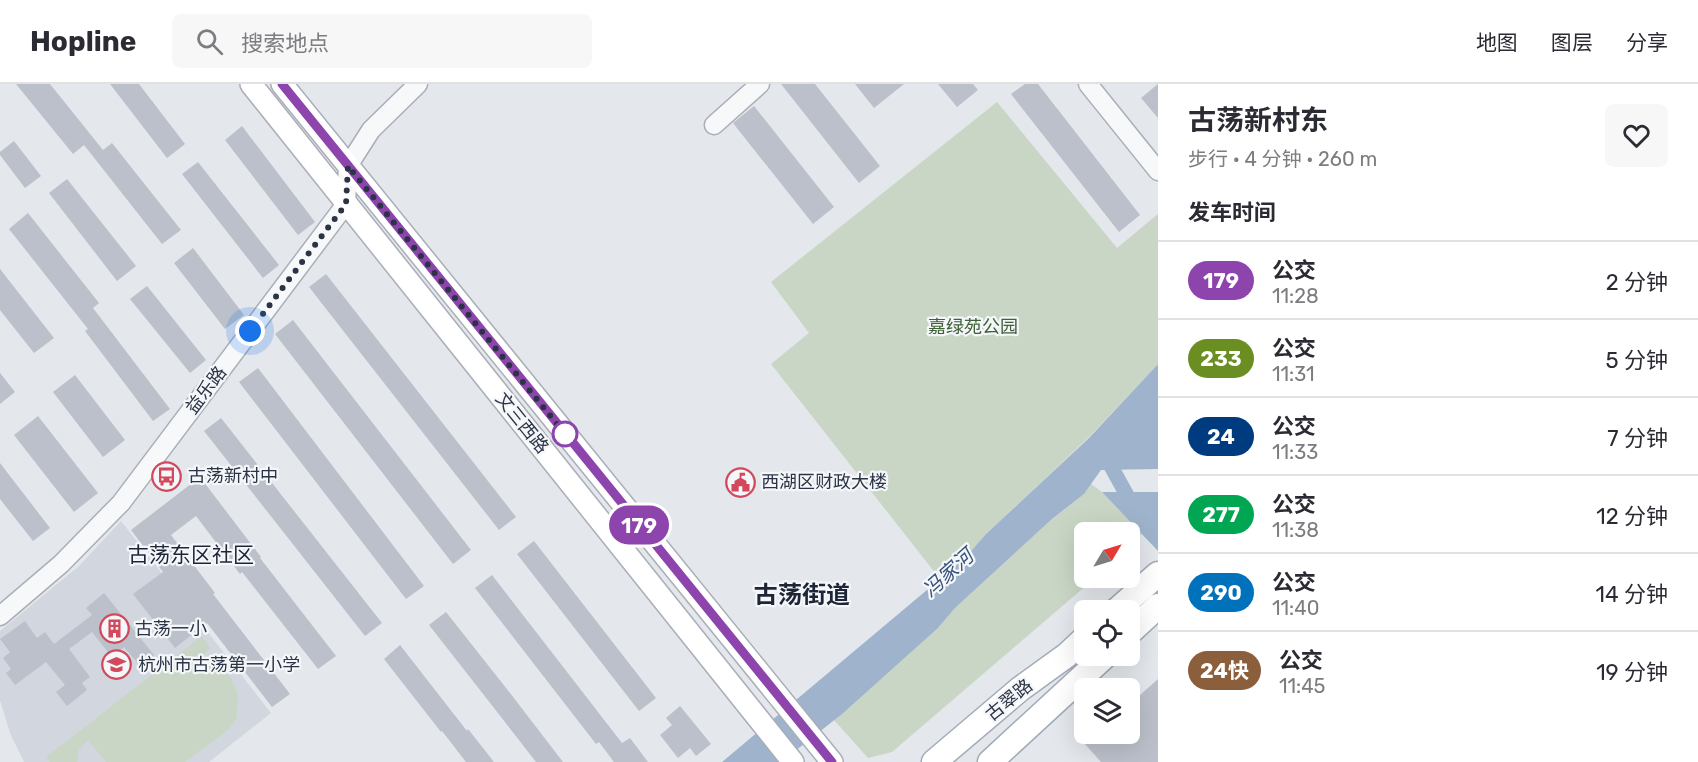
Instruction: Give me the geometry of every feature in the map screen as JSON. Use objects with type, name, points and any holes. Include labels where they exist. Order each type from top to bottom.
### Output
[{"type":"main road","name":"文三西路","points":[[251,84],[793,762]]},
{"type":"main road","name":"文三西路","points":[[282,84],[828,757]]},
{"type":"main road","points":[[1128,600],[1158,574]]},
{"type":"main road","points":[[1140,623],[1158,606]]},
{"type":"main road","name":"古翠路","points":[[934,762],[1020,689],[1074,648]]},
{"type":"main road","name":"古翠路","points":[[990,762],[1094,666]]},
{"type":"street","points":[[346,204],[348,166],[371,130],[418,84]]},
{"type":"street","points":[[714,125],[760,84]]},
{"type":"street","points":[[1088,84],[1158,171]]},
{"type":"street","name":"益乐路","points":[[0,616],[61,564],[121,503],[346,204]]},
{"type":"shaded area","name":"杭州市古荡第一小学","points":[[121,521],[271,713],[209,762],[24,762],[10,733],[0,700],[0,631],[79,566]]},
{"type":"green space","name":"嘉绿苑公园","points":[[997,102],[1117,248],[1158,214],[1158,364],[1091,435],[986,534],[965,558],[940,579],[771,364],[809,333],[771,282]]},
{"type":"green space","points":[[1091,484],[1102,492],[1131,522],[1074,522],[1074,588],[1083,588],[892,752],[868,758],[834,720],[938,628],[955,608],[1052,519],[1084,494]]},
{"type":"green space","points":[[202,636],[210,648],[203,655],[220,664],[231,678],[237,692],[236,719],[228,730],[185,762],[106,762],[88,740],[79,750],[77,762],[50,762],[46,757]]},
{"type":"water","name":"冯家河","points":[[1158,364],[1158,469],[1101,470],[1084,494],[1052,519],[955,608],[938,628],[842,714],[781,762],[722,762],[965,558],[986,534],[1089,438]]},
{"type":"water","points":[[1102,492],[1158,492],[1158,551],[1140,532],[1140,522],[1130,522]]},
{"type":"building","points":[[16,84],[50,84],[103,150],[112,143],[181,230],[162,244],[84,145],[73,154]]},
{"type":"building","points":[[110,84],[139,84],[185,144],[167,158]]},
{"type":"building","points":[[781,84],[815,84],[880,166],[859,183]]},
{"type":"building","points":[[855,84],[904,84],[874,108]]},
{"type":"building","points":[[938,84],[973,84],[978,90],[957,107]]},
{"type":"building","points":[[1025,84],[1038,84],[1140,215],[1119,232],[1011,94]]},
{"type":"building","points":[[1158,84],[1158,118],[1141,98]]},
{"type":"building","points":[[754,106],[834,207],[813,224],[733,123]]},
{"type":"building","points":[[242,126],[315,222],[298,235],[225,140]]},
{"type":"building","points":[[14,141],[41,176],[25,188],[0,155],[0,152]]},
{"type":"building","points":[[198,162],[279,265],[263,278],[182,174]]},
{"type":"building","points":[[67,179],[136,266],[117,281],[49,193]]},
{"type":"building","points":[[28,213],[99,303],[93,308],[170,409],[153,421],[85,331],[88,329],[9,229]]},
{"type":"building","points":[[193,248],[244,315],[225,329],[174,263]]},
{"type":"building","points":[[0,269],[54,338],[34,353],[0,310]]},
{"type":"building","points":[[326,274],[516,517],[499,530],[309,287]]},
{"type":"building","points":[[147,286],[206,360],[190,373],[130,299]]},
{"type":"building","points":[[293,320],[471,550],[453,564],[275,334]]},
{"type":"building","points":[[258,368],[424,586],[406,599],[239,382]]},
{"type":"building","points":[[0,373],[15,392],[0,404]]},
{"type":"building","points":[[75,375],[125,440],[103,457],[53,392]]},
{"type":"building","points":[[38,416],[98,493],[74,512],[14,435]]},
{"type":"building","points":[[221,418],[382,623],[365,636],[204,431]]},
{"type":"building","points":[[0,463],[50,528],[33,541],[0,499]]},
{"type":"building","points":[[200,477],[336,656],[318,669],[196,516],[171,535],[290,694],[272,707],[207,623],[175,648],[133,594],[163,572],[131,530]]},
{"type":"building","points":[[534,541],[656,698],[639,711],[517,554]]},
{"type":"building","points":[[492,575],[622,743],[630,738],[648,762],[614,762],[599,742],[596,744],[475,588]]},
{"type":"building","points":[[104,593],[154,655],[140,666],[124,647],[112,657],[92,632],[69,649],[90,677],[82,683],[87,690],[67,706],[56,692],[65,685],[46,662],[15,685],[6,673],[11,669],[3,658],[10,652],[0,639],[25,621],[37,638],[45,632],[54,644],[92,615],[86,608]]},
{"type":"building","points":[[446,612],[563,762],[536,762],[429,625]]},
{"type":"building","points":[[400,645],[494,762],[466,762],[441,732],[384,659]]},
{"type":"building","points":[[1158,679],[1158,762],[1101,762],[1085,744],[1140,744],[1140,695]]},
{"type":"building","points":[[680,706],[711,744],[696,756],[690,748],[678,758],[660,735],[672,725],[666,718]]},
{"type":"waterway","points":[[1107,459],[1134,508],[1158,533]]},
{"type":"bus line","name":"179","points":[[282,84],[832,762]]},
{"type":"place","name":"古荡新村中","points":[[167,476]]},
{"type":"place","name":"西湖区财政大楼","points":[[740,482]]},
{"type":"place","name":"古荡一小","points":[[114,629]]},
{"type":"place","name":"杭州市古荡第一小学","points":[[117,665]]},
{"type":"district","name":"古荡东区社区","points":[[191,554]]},
{"type":"district","name":"古荡街道","points":[[802,595]]},
{"type":"route","points":[[250,331],[346,204],[348,166],[565,434]]}]
